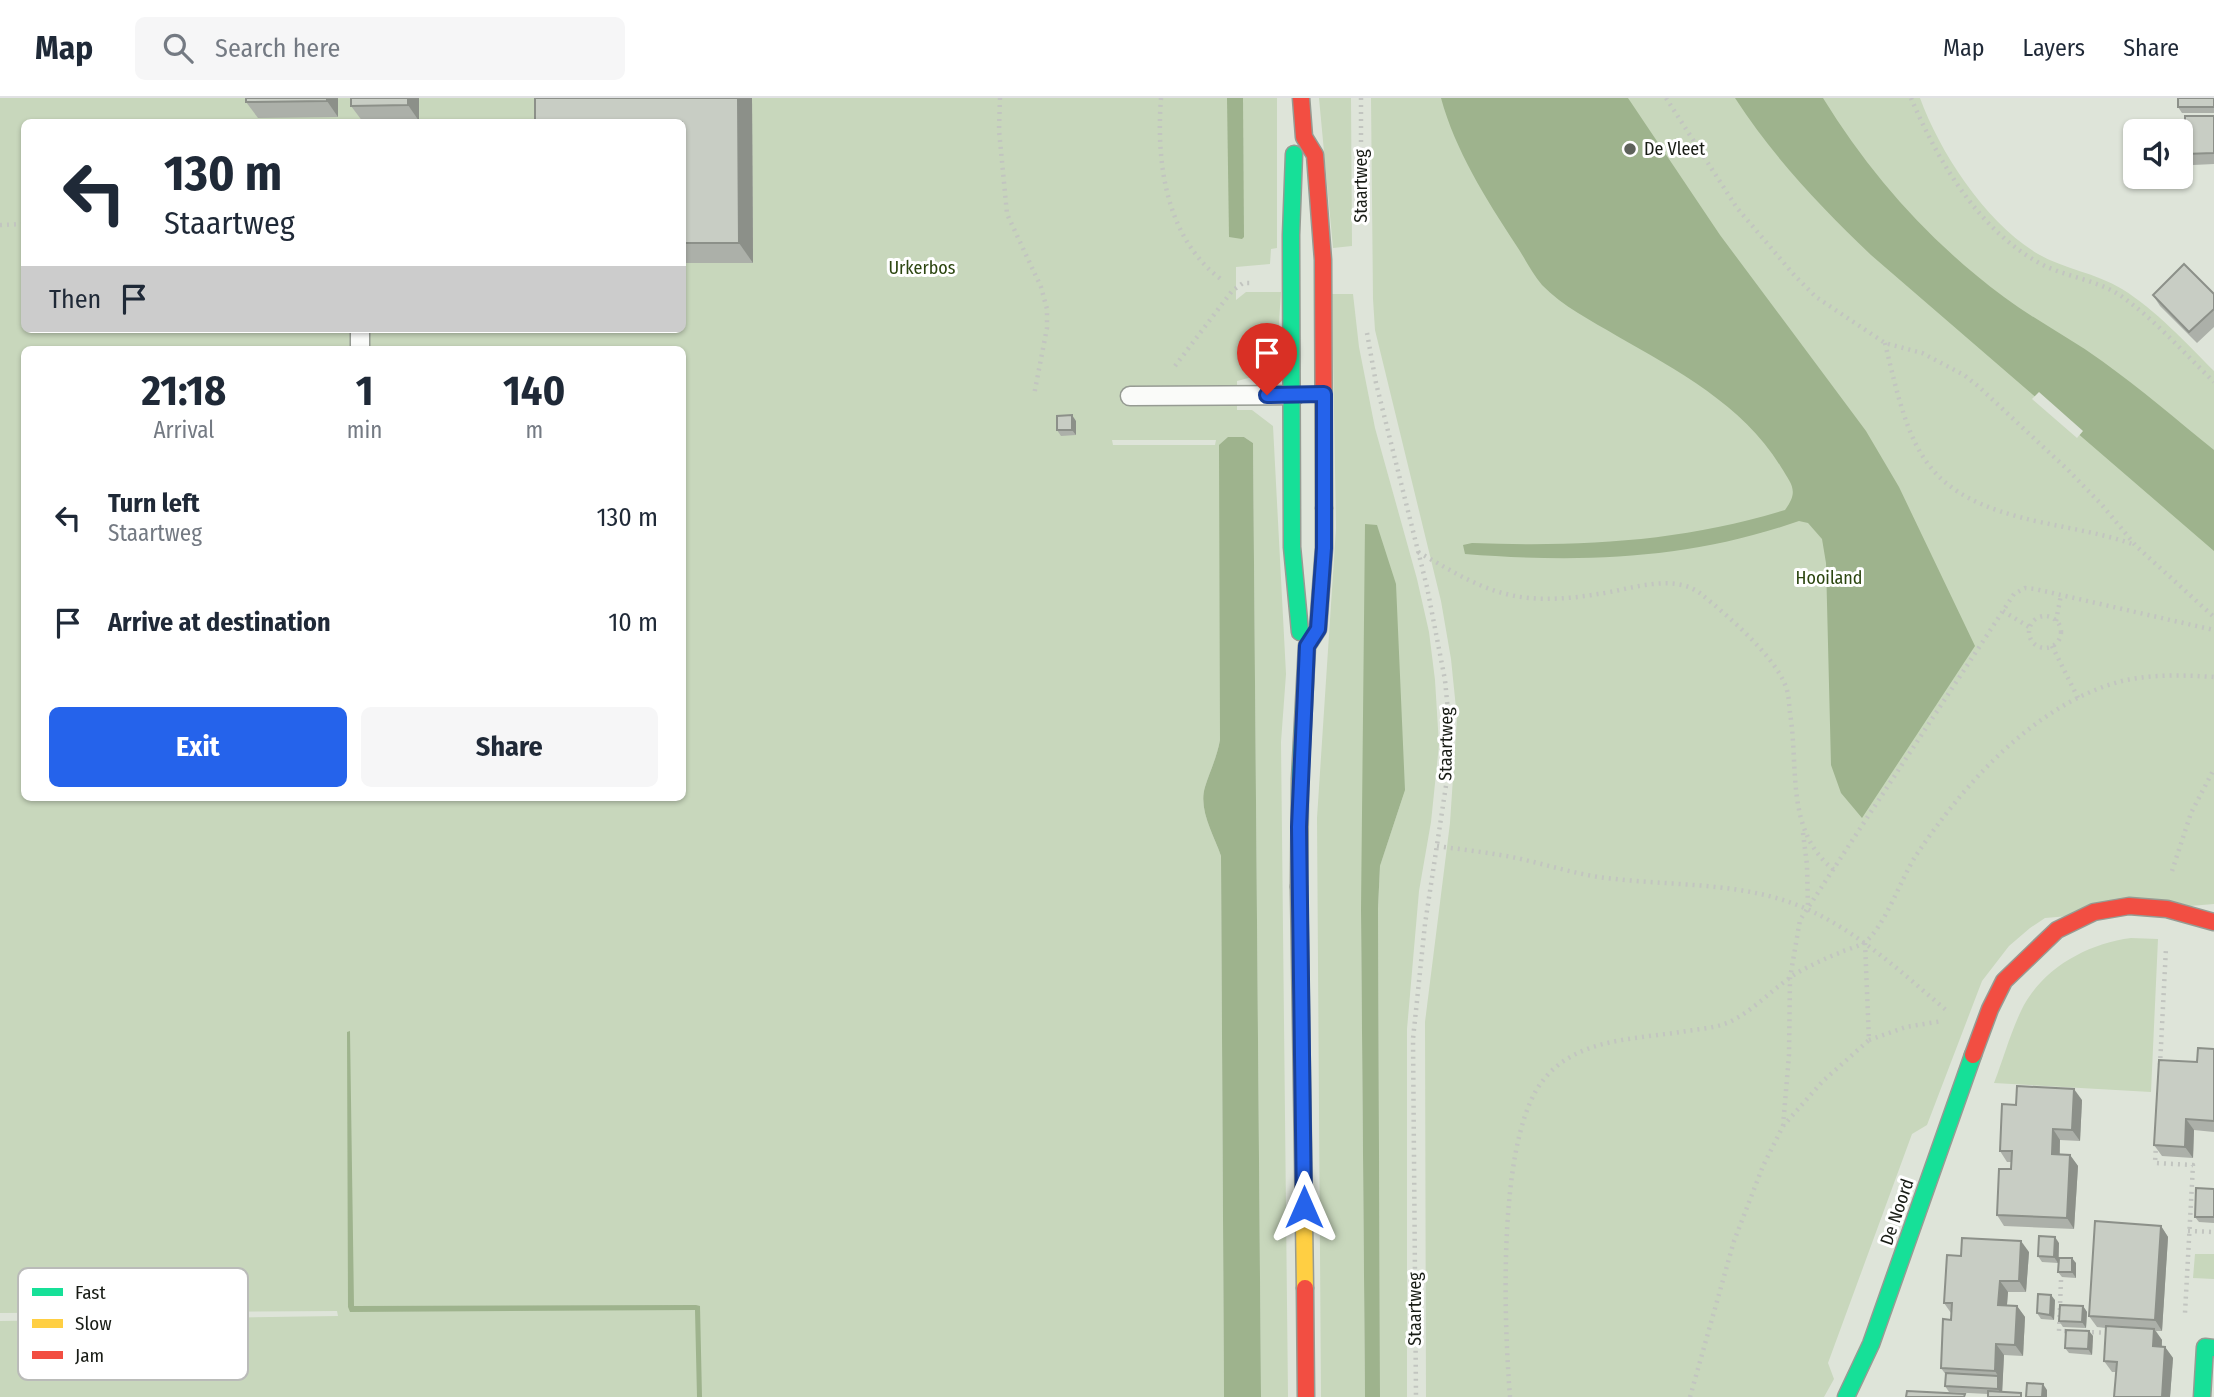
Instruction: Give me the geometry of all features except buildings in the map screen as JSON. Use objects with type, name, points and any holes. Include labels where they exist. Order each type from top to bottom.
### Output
[{"type":"main road","points":[[1301,98],[1304,137],[1315,155],[1322,232],[1324,394],[1324,548],[1318,629],[1307,646],[1300,792],[1306,1397]]},
{"type":"main road","points":[[1304,137],[1294,154],[1291,234],[1292,547],[1297,628],[1307,646]]},
{"type":"main road","name":"De Noord","points":[[1846,1397],[1871,1344],[1979,1037],[2004,981],[2057,930],[2094,912],[2129,906],[2167,909],[2214,922]]},
{"type":"main road","points":[[2202,1397],[2205,1347],[2214,1348]]},
{"type":"lane","points":[[1130,396],[1324,394]]},
{"type":"path","points":[[1000,98],[998,114],[1007,214],[1041,287],[1046,309],[1047,328],[1034,395]]},
{"type":"path","points":[[1161,98],[1160,158],[1166,192],[1189,246],[1205,268],[1222,280]]},
{"type":"path","name":"Staartweg","points":[[1361,98],[1361,190]]},
{"type":"path","points":[[1666,98],[1737,208],[1780,260],[1816,297],[1885,344],[1922,353],[1964,375],[1978,386],[2068,470],[2136,546],[2214,617]]},
{"type":"path","points":[[1911,98],[1944,164],[1983,216],[2007,240],[2046,266],[2098,284],[2124,298],[2214,382]]},
{"type":"path","points":[[0,225],[21,224]]},
{"type":"path","points":[[1173,368],[1232,290],[1243,283],[1263,283]]},
{"type":"path","name":"Staartweg","points":[[1365,321],[1376,383],[1436,633],[1448,711],[1447,779],[1423,936],[1413,1038],[1416,1397]]},
{"type":"path","points":[[1885,344],[1906,424],[1919,452],[1932,470],[1956,492],[2002,513],[2093,533],[2136,546]]},
{"type":"path","points":[[1418,552],[1485,589],[1509,595],[1573,598],[1664,584],[1689,587],[1699,593],[1771,660],[1786,688],[1791,719],[1797,807],[1807,837],[1819,858],[1835,870]]},
{"type":"path","points":[[1783,1126],[1789,1055],[1790,978],[1800,920],[2014,594],[2025,588],[2061,594],[2214,630]]},
{"type":"path","points":[[2056,621],[2061,594]]},
{"type":"path","points":[[2003,611],[2029,627]]},
{"type":"path","points":[[2041,617],[2052,617],[2056,621],[2061,634],[2052,646],[2043,649],[2034,645],[2029,637],[2032,622],[2041,617]]},
{"type":"path","points":[[2052,646],[2078,698]]},
{"type":"path","points":[[1510,1397],[1506,1264],[1512,1182],[1527,1110],[1552,1070],[1572,1055],[1595,1045],[1726,1023],[1750,1010],[1790,978],[1865,942],[1875,931],[1914,859],[1964,793],[2017,741],[2045,718],[2078,698],[2120,682],[2140,678],[2214,677]]},
{"type":"path","points":[[2170,882],[2180,840],[2214,769]]},
{"type":"path","points":[[1802,822],[1808,909]]},
{"type":"path","points":[[1437,846],[1518,859],[1596,877],[1753,892],[1775,897],[1808,909],[1865,942],[1979,1037]]},
{"type":"path","points":[[2160,1069],[2167,935]]},
{"type":"path","points":[[1865,942],[1868,1040]]},
{"type":"path","points":[[1690,1397],[1734,1241],[1763,1166],[1783,1126],[1823,1081],[1868,1040],[1906,1027],[1939,1023],[1952,1016]]},
{"type":"path","points":[[2157,1136],[2155,1163],[2193,1165],[2184,1317]]},
{"type":"path","points":[[2188,1231],[2214,1232]]},
{"type":"path","points":[[2061,1280],[2059,1331],[2114,1334]]},
{"type":"green space","name":"Urkerbos","points":[[0,98],[1277,98],[1277,248],[1271,249],[1270,264],[1236,267],[1236,300],[1246,292],[1281,292],[1276,368],[1237,381],[1237,410],[1252,410],[1273,426],[1286,674],[1281,742],[1288,1397],[1261,1397],[1253,443],[1244,437],[1220,740],[1203,796],[1205,813],[1221,856],[1224,1397],[0,1397],[0,1321],[18,1321],[18,1380],[248,1380],[248,1317],[338,1316],[337,1311],[248,1312],[248,1268],[18,1268],[18,1313],[0,1313]],"holes":[[[1112,440],[1216,440],[1215,445],[1113,445]]]},
{"type":"green space","points":[[1319,98],[1351,98],[1352,246],[1333,248]]},
{"type":"green space","name":"Hooiland","points":[[1371,98],[1920,98],[1952,163],[1983,206],[2000,224],[2038,254],[2112,284],[2135,297],[2214,371],[2214,904],[2045,918],[2009,946],[1982,981],[1927,1125],[1912,1134],[1828,1363],[1834,1379],[1824,1397],[1426,1397],[1425,1022],[1450,823],[1457,718],[1441,601],[1375,330]]},
{"type":"green space","points":[[1332,294],[1353,294],[1359,347],[1375,428],[1417,579],[1429,632],[1435,680],[1439,745],[1431,822],[1419,891],[1407,1029],[1407,1397],[1380,1397],[1378,908],[1380,866],[1405,790],[1361,910],[1365,1397],[1321,1397],[1317,818],[1336,528]]},
{"type":"green space","points":[[2131,938],[2158,939],[2151,1092],[1994,1083],[2021,1011],[2040,983],[2067,961],[2082,953],[2114,941]]},
{"type":"green space","points":[[2195,1254],[2214,1254],[2214,1279],[2193,1278]]},
{"type":"shaded area","points":[[1227,98],[1243,98],[1242,239],[1229,237]]},
{"type":"shaded area","points":[[1441,98],[1628,98],[1720,235],[1866,431],[1899,487],[1975,646],[1862,818],[1841,793],[1831,765],[1826,563],[1822,539],[1808,523],[1799,521],[1716,544],[1634,556],[1551,558],[1465,554],[1463,545],[1472,543],[1591,543],[1669,536],[1707,529],[1785,510],[1793,493],[1788,479],[1766,445],[1748,425],[1708,391],[1588,319],[1542,285],[1472,174],[1454,136]]},
{"type":"shaded area","points":[[1735,98],[1823,98],[1882,181],[1951,254],[2004,297],[2116,372],[2214,450],[2214,551],[1871,255],[1798,181],[1765,141]]},
{"type":"shaded area","points":[[1228,437],[1244,437],[1253,443],[1261,1397],[1224,1397],[1221,856],[1208,822],[1203,796],[1220,740],[1219,445]]},
{"type":"shaded area","points":[[1365,524],[1377,525],[1396,584],[1405,790],[1380,866],[1378,908],[1380,1397],[1365,1397],[1361,910]]},
{"type":"shaded area","points":[[350,1031],[354,1306],[700,1306],[702,1397],[697,1397],[695,1310],[350,1312],[347,1032]]},
{"type":"pier","points":[[2039,392],[2083,431],[2077,438],[2032,399]]},
{"type":"traffic: fast","points":[[1294,154],[1291,235],[1292,547],[1300,632]]},
{"type":"traffic: fast","points":[[1299,887],[1300,779],[1307,646],[1318,629],[1324,508]]},
{"type":"traffic: fast","points":[[1846,1397],[1871,1344],[1973,1055]]},
{"type":"traffic: fast","points":[[2202,1397],[2205,1347],[2214,1348]]},
{"type":"traffic: slow","points":[[1299,887],[1305,1288]]},
{"type":"traffic: jam","points":[[1301,98],[1304,137],[1315,155],[1323,260],[1324,508]]},
{"type":"traffic: jam","points":[[1973,1055],[2004,981],[2057,930],[2094,912],[2129,906],[2167,909],[2214,922]]},
{"type":"traffic: jam","points":[[1305,1288],[1306,1397]]},
{"type":"place","name":"De Vleet","points":[[1630,149]]},
{"type":"route","points":[[1267,395],[1324,394],[1324,548],[1318,629],[1307,646],[1299,806],[1304,1207]]}]
